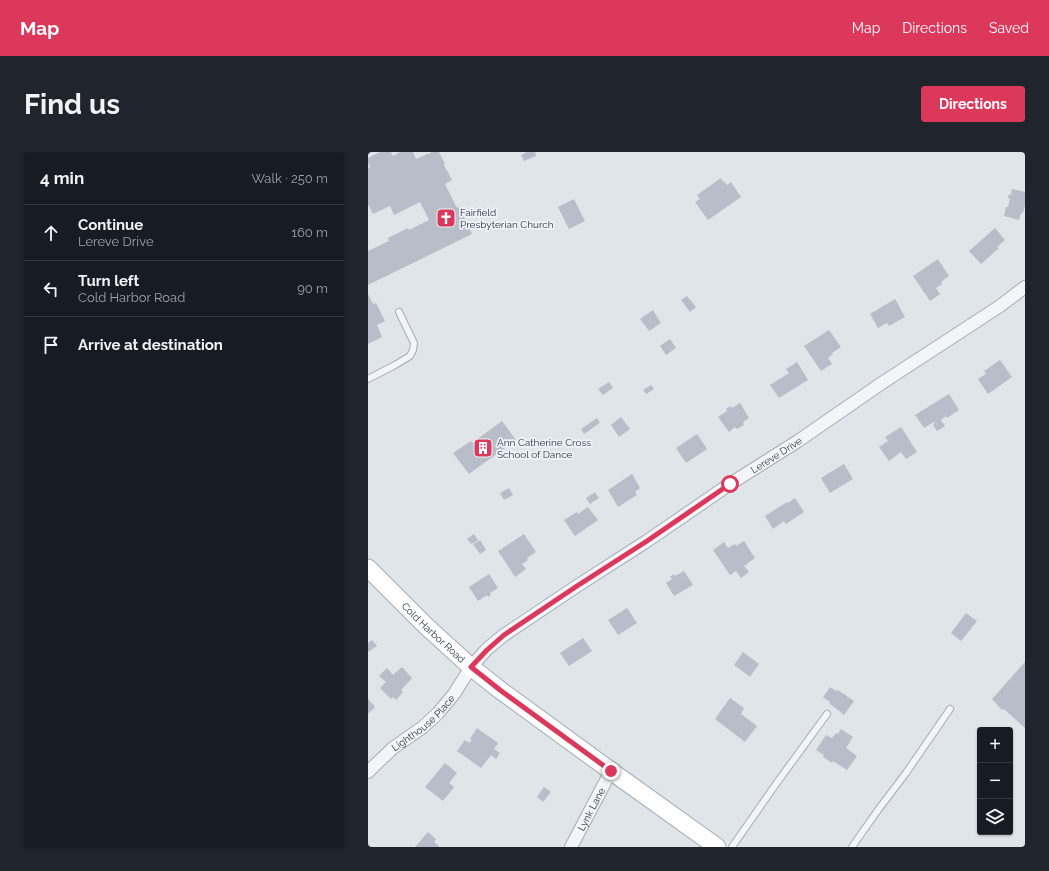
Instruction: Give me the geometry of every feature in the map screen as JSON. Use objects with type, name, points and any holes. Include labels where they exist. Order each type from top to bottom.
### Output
[{"type":"main road","name":"Cold Harbor Road","points":[[368,568],[426,626],[471,667],[500,690],[717,847]]},
{"type":"street","name":"Lereve Drive","points":[[471,667],[504,635],[647,541],[730,484],[798,441],[882,383],[1000,306],[1025,287]]},
{"type":"street","name":"Lighthouse Place","points":[[368,772],[393,748],[423,727],[438,713],[454,694],[471,667]]},
{"type":"street","name":"Lynk Lane","points":[[571,847],[611,771]]},
{"type":"lane","points":[[368,379],[410,356],[413,350],[414,343],[399,312]]},
{"type":"lane","points":[[852,847],[950,709]]},
{"type":"lane","points":[[732,847],[827,714]]},
{"type":"building","name":"Fairfield Presbyterian Church","points":[[380,152],[391,152],[393,156],[400,152],[413,152],[416,159],[432,152],[439,152],[452,180],[445,184],[457,208],[459,207],[472,234],[368,285],[368,251],[389,241],[388,238],[429,220],[420,202],[394,215],[390,206],[373,214],[368,204],[368,168],[370,167],[368,158]]},
{"type":"building","points":[[527,152],[535,152],[536,156],[524,161],[521,155]]},
{"type":"building","points":[[721,178],[727,185],[731,182],[741,197],[708,220],[695,202],[700,199],[697,195]]},
{"type":"building","points":[[1012,189],[1025,192],[1025,205],[1019,220],[1004,216],[1010,199],[1008,198],[1009,194],[1011,195]]},
{"type":"building","points":[[574,199],[585,221],[569,229],[558,207]]},
{"type":"building","points":[[995,228],[1005,240],[997,247],[999,248],[981,264],[969,251]]},
{"type":"building","points":[[938,259],[949,276],[936,288],[940,294],[930,301],[913,276]]},
{"type":"building","points":[[368,294],[373,304],[376,303],[385,321],[377,325],[382,337],[368,344]]},
{"type":"building","points":[[687,296],[696,307],[690,312],[681,300]]},
{"type":"building","points":[[895,299],[905,317],[889,326],[887,323],[878,328],[870,314]]},
{"type":"building","points":[[653,310],[661,323],[649,331],[640,319]]},
{"type":"building","points":[[829,330],[841,347],[832,353],[833,354],[828,358],[832,364],[821,371],[804,346]]},
{"type":"building","points":[[670,339],[676,348],[666,355],[660,346]]},
{"type":"building","points":[[1000,360],[1012,377],[988,394],[978,379],[986,374],[984,371]]},
{"type":"building","points":[[797,362],[808,380],[779,398],[770,385],[789,373],[786,369]]},
{"type":"building","points":[[609,382],[613,388],[603,395],[598,389]]},
{"type":"building","points":[[651,385],[654,389],[646,394],[643,390]]},
{"type":"building","points":[[949,394],[959,410],[941,420],[945,426],[937,431],[933,425],[935,423],[934,422],[924,428],[915,415]]},
{"type":"building","points":[[740,403],[749,418],[743,422],[744,425],[737,429],[735,427],[729,432],[718,417],[727,411],[726,409],[731,406],[732,408]]},
{"type":"building","points":[[621,417],[630,429],[619,437],[611,425]]},
{"type":"building","points":[[597,418],[600,423],[584,434],[581,429]]},
{"type":"building","name":"Ann Catherine Cross School of Dance","points":[[502,421],[516,440],[469,474],[453,453],[471,441],[472,443]]},
{"type":"building","points":[[901,427],[917,452],[906,459],[901,452],[889,461],[879,447],[888,441],[885,437]]},
{"type":"building","points":[[697,434],[707,449],[686,463],[676,448]]},
{"type":"building","points":[[844,464],[853,479],[830,493],[821,478]]},
{"type":"building","points":[[632,474],[640,488],[635,492],[637,495],[618,507],[608,490]]},
{"type":"building","points":[[509,488],[513,495],[504,500],[500,493]]},
{"type":"building","points":[[595,492],[599,498],[590,504],[586,498]]},
{"type":"building","points":[[795,498],[804,512],[786,524],[784,521],[773,529],[765,516]]},
{"type":"building","points":[[588,507],[598,520],[575,536],[564,520],[577,512],[578,514]]},
{"type":"building","points":[[474,534],[478,540],[471,544],[467,539]]},
{"type":"building","points":[[524,534],[536,552],[527,558],[528,560],[522,564],[526,569],[515,577],[498,551]]},
{"type":"building","points":[[480,540],[486,550],[480,554],[473,544]]},
{"type":"building","points":[[744,541],[755,558],[744,566],[749,572],[741,578],[736,571],[730,575],[713,550],[724,542],[728,548],[735,544],[736,546]]},
{"type":"building","points":[[684,571],[693,585],[674,596],[666,583],[672,579],[670,577],[674,574],[675,576]]},
{"type":"building","points":[[489,574],[498,588],[490,593],[491,595],[488,597],[487,595],[478,601],[469,587]]},
{"type":"building","points":[[627,608],[637,623],[618,635],[608,620]]},
{"type":"building","points":[[966,613],[977,621],[961,641],[951,633]]},
{"type":"building","points":[[583,638],[592,651],[569,666],[560,653]]},
{"type":"building","points":[[372,640],[377,646],[368,652],[368,643]]},
{"type":"building","points":[[743,652],[759,664],[750,677],[734,665]]},
{"type":"building","points":[[1025,662],[1025,728],[1004,709],[1002,710],[992,699]]},
{"type":"building","points":[[402,667],[412,678],[401,690],[403,692],[396,700],[393,697],[391,699],[380,688],[386,682],[379,676],[387,668],[393,675]]},
{"type":"building","points":[[830,687],[836,691],[838,690],[854,701],[844,715],[823,697]]},
{"type":"building","points":[[730,698],[744,708],[741,714],[757,726],[745,742],[715,719]]},
{"type":"building","points":[[368,699],[375,707],[368,714]]},
{"type":"building","points":[[477,728],[498,743],[494,749],[500,753],[496,759],[491,755],[481,768],[457,751],[465,740],[469,743],[472,740],[470,739]]},
{"type":"building","points":[[841,729],[853,737],[846,748],[857,756],[847,770],[833,761],[832,763],[816,750],[826,735],[832,738],[836,733],[838,734]]},
{"type":"building","points":[[445,763],[457,773],[449,783],[454,787],[443,801],[425,787]]},
{"type":"building","points":[[544,787],[551,792],[543,802],[537,797]]},
{"type":"building","points":[[428,832],[436,839],[434,842],[439,846],[415,847]]},
{"type":"place","name":"Fairfield Presbyterian Church","points":[[446,218]]},
{"type":"place","name":"Ann Catherine Cross School of Dance","points":[[483,448]]},
{"type":"route","points":[[611,771],[471,667],[504,635],[647,541],[730,484]]}]
